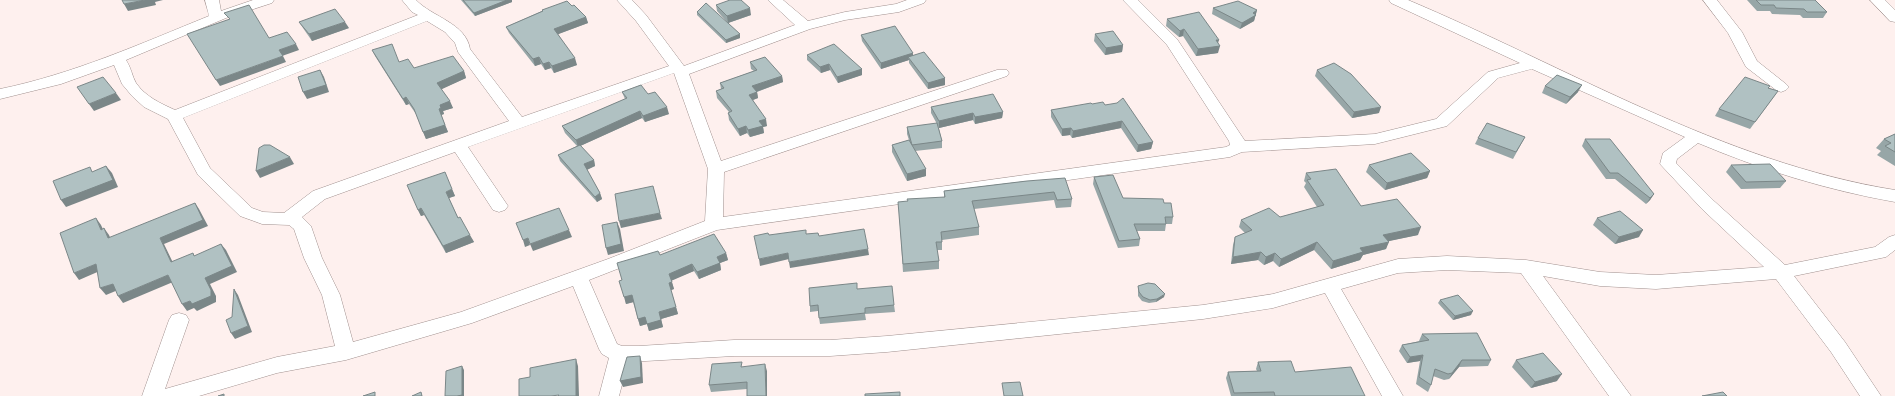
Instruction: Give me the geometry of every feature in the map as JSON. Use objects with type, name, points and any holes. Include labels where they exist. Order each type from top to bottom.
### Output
[{"type":"street","points":[[212,0],[216,18]]},
{"type":"street","points":[[0,94],[44,84],[116,60],[216,18],[266,0]]},
{"type":"street","points":[[410,0],[417,9],[450,29],[462,42],[463,49],[519,123]]},
{"type":"street","points":[[624,0],[641,18],[679,70],[716,169],[714,224]]},
{"type":"street","points":[[775,0],[805,26]]},
{"type":"street","points":[[289,218],[319,195],[662,72],[679,70],[805,26],[845,16],[899,8],[919,0]]},
{"type":"street","points":[[1130,0],[1172,42],[1237,141],[1238,147]]},
{"type":"street","points":[[1396,0],[1442,19],[1534,64],[1696,136],[1785,171],[1825,183],[1895,196]]},
{"type":"street","points":[[1710,0],[1735,32],[1751,64],[1781,87]]},
{"type":"street","points":[[1877,0],[1883,0]]},
{"type":"street","points":[[1877,0],[1895,18]]},
{"type":"street","points":[[174,116],[428,16]]},
{"type":"street","points":[[116,60],[121,64],[129,84],[137,93],[149,104],[174,116],[204,170],[246,212],[262,218],[294,219],[302,226],[313,258],[331,294],[346,352]]},
{"type":"street","points":[[170,396],[277,365],[346,352],[465,318],[578,277],[714,224],[1230,152],[1238,147],[1375,139],[1441,123],[1493,76],[1534,64]]},
{"type":"street","points":[[716,169],[1002,73]]},
{"type":"street","points":[[1696,136],[1669,157],[1668,164],[1703,200],[1781,272],[1838,348],[1870,396]]},
{"type":"street","points":[[458,145],[499,206]]},
{"type":"street","points":[[578,277],[609,349],[620,354],[640,354],[734,348],[830,348],[887,344],[1203,312],[1273,300],[1398,266],[1447,263],[1526,267],[1600,279],[1656,282],[1781,272],[1880,252],[1895,241]]},
{"type":"street","points":[[1526,267],[1621,396]]},
{"type":"street","points":[[1329,284],[1393,396]]},
{"type":"street","points":[[152,396],[179,320]]},
{"type":"street","points":[[609,396],[620,354]]},
{"type":"building","points":[[122,0],[145,0],[124,4]]},
{"type":"building","points":[[463,0],[507,0],[474,13]]},
{"type":"building","points":[[730,0],[741,0],[750,8],[727,16],[716,5]]},
{"type":"building","points":[[1756,0],[1815,0],[1827,12],[1807,12],[1804,9],[1776,8],[1774,5],[1761,5]]},
{"type":"building","points":[[567,1],[572,6],[574,5],[586,17],[554,29],[575,58],[552,66],[549,62],[543,64],[539,57],[533,59],[506,27],[543,11],[542,10]]},
{"type":"building","points":[[1238,1],[1257,10],[1253,13],[1256,15],[1242,23],[1213,8]]},
{"type":"building","points":[[706,3],[740,34],[726,40],[697,12]]},
{"type":"building","points":[[249,5],[269,38],[287,32],[296,44],[279,50],[283,56],[216,80],[187,34],[230,19],[224,13]]},
{"type":"building","points":[[335,9],[345,22],[309,34],[299,22]]},
{"type":"building","points":[[1199,12],[1219,40],[1216,40],[1220,46],[1198,49],[1184,29],[1180,31],[1167,19]]},
{"type":"building","points":[[895,26],[913,53],[881,63],[861,35]]},
{"type":"building","points":[[1113,31],[1123,45],[1106,48],[1095,34]]},
{"type":"building","points":[[392,44],[399,62],[408,59],[414,68],[453,56],[464,71],[437,83],[450,101],[440,105],[441,108],[439,109],[445,125],[423,132],[414,109],[406,97],[403,99],[372,50]]},
{"type":"building","points":[[834,44],[862,69],[837,77],[829,64],[820,67],[807,55]]},
{"type":"building","points":[[924,52],[945,78],[928,83],[908,57]]},
{"type":"building","points":[[765,57],[782,76],[752,86],[757,92],[749,95],[766,119],[759,121],[763,126],[748,130],[746,126],[738,129],[728,113],[732,111],[716,91],[724,88],[720,83],[757,70],[750,62]]},
{"type":"building","points":[[1334,63],[1351,74],[1381,107],[1354,112],[1317,70]]},
{"type":"building","points":[[320,70],[326,85],[303,92],[298,77]]},
{"type":"building","points":[[1557,75],[1582,85],[1570,97],[1545,86]]},
{"type":"building","points":[[103,77],[116,93],[89,104],[77,87]]},
{"type":"building","points":[[1745,77],[1770,86],[1768,88],[1778,91],[1755,122],[1719,109]]},
{"type":"building","points":[[641,85],[648,94],[655,92],[667,107],[643,116],[640,111],[576,140],[562,126],[627,98],[622,92]]},
{"type":"building","points":[[993,94],[1003,112],[975,117],[973,113],[939,121],[931,107]]},
{"type":"building","points":[[1123,98],[1153,142],[1138,145],[1122,121],[1073,131],[1071,128],[1062,129],[1051,110],[1091,103],[1103,102],[1105,105],[1117,103]]},
{"type":"building","points":[[937,123],[942,141],[912,145],[907,127]]},
{"type":"building","points":[[1487,123],[1525,137],[1516,152],[1478,138]]},
{"type":"building","points":[[1895,134],[1895,152],[1885,146],[1891,143],[1884,139]]},
{"type":"building","points":[[1585,139],[1610,139],[1654,194],[1650,198],[1618,173],[1610,173]]},
{"type":"building","points":[[909,140],[926,169],[907,174],[892,145]]},
{"type":"building","points":[[264,145],[270,145],[290,157],[256,171],[259,148]]},
{"type":"building","points":[[580,145],[594,160],[584,164],[600,193],[595,197],[558,155]]},
{"type":"building","points":[[1411,153],[1430,171],[1387,183],[1369,165]]},
{"type":"building","points":[[1770,164],[1786,181],[1746,182],[1731,165]]},
{"type":"building","points":[[106,166],[113,180],[61,200],[53,181],[90,167],[92,172]]},
{"type":"building","points":[[1336,169],[1361,206],[1397,199],[1421,227],[1383,235],[1389,242],[1360,248],[1363,252],[1333,261],[1317,242],[1281,259],[1275,253],[1266,257],[1261,252],[1233,257],[1235,237],[1252,230],[1241,220],[1269,208],[1280,217],[1324,205],[1307,180],[1311,179],[1306,173]]},
{"type":"building","points":[[445,172],[452,189],[446,192],[458,218],[460,217],[470,235],[443,246],[421,208],[418,210],[407,185]]},
{"type":"building","points":[[1113,175],[1123,198],[1163,199],[1164,203],[1171,203],[1173,217],[1165,217],[1166,224],[1134,224],[1140,239],[1119,241],[1094,177]]},
{"type":"building","points":[[1065,178],[1072,199],[1057,200],[1054,192],[972,201],[979,227],[941,232],[942,242],[936,242],[939,261],[903,264],[898,202],[908,201],[907,199],[945,197],[944,191]]},
{"type":"building","points":[[653,186],[660,213],[619,221],[615,194]]},
{"type":"building","points":[[195,203],[203,220],[160,238],[171,262],[193,253],[194,256],[221,244],[232,266],[205,278],[211,290],[211,296],[192,304],[190,301],[182,304],[168,275],[118,296],[113,284],[100,288],[96,264],[74,273],[60,233],[96,218],[101,230],[104,228],[108,238]]},
{"type":"building","points":[[559,208],[569,230],[530,244],[528,238],[523,240],[516,223]]},
{"type":"building","points":[[1620,211],[1643,230],[1619,237],[1597,218]]},
{"type":"building","points":[[617,222],[621,244],[606,248],[602,225]]},
{"type":"building","points":[[864,229],[868,249],[789,262],[788,253],[759,259],[754,236],[768,233],[769,235],[806,230],[806,234],[818,233],[819,236]]},
{"type":"building","points":[[714,234],[726,253],[717,257],[720,263],[697,272],[692,264],[669,274],[672,282],[669,283],[676,307],[659,312],[661,320],[647,324],[645,317],[638,319],[632,295],[624,297],[619,281],[622,280],[617,263],[658,251],[660,255]]},
{"type":"building","points":[[857,283],[857,289],[892,286],[894,305],[865,308],[865,313],[819,318],[818,305],[810,306],[809,288]]},
{"type":"building","points":[[1148,283],[1155,284],[1165,294],[1157,299],[1150,300],[1143,297],[1139,292],[1138,286]]},
{"type":"building","points":[[234,289],[248,326],[231,333],[226,320],[232,317]]},
{"type":"building","points":[[1458,295],[1473,311],[1455,316],[1440,300]]},
{"type":"building","points":[[1477,333],[1491,360],[1462,360],[1452,373],[1448,374],[1435,369],[1431,385],[1419,377],[1423,355],[1410,357],[1402,345],[1429,340],[1422,334]]},
{"type":"building","points":[[1543,353],[1562,374],[1535,382],[1516,360]]},
{"type":"building","points":[[640,356],[641,377],[620,381],[627,357]]},
{"type":"building","points":[[576,359],[576,396],[519,396],[519,379],[530,377],[530,368]]},
{"type":"building","points":[[1291,361],[1295,372],[1351,367],[1365,396],[1275,396],[1274,392],[1234,393],[1228,372],[1261,371],[1258,362]]},
{"type":"building","points":[[742,362],[741,367],[765,364],[766,396],[747,396],[747,382],[709,385],[712,364]]},
{"type":"building","points":[[462,366],[462,395],[445,396],[446,371]]},
{"type":"building","points":[[1020,382],[1023,396],[1004,396],[1002,383]]},
{"type":"building","points":[[375,392],[375,396],[363,396]]},
{"type":"building","points":[[421,392],[422,396],[412,396]]},
{"type":"building","points":[[900,392],[900,396],[865,396],[865,394]]},
{"type":"building","points":[[1723,392],[1727,396],[1702,396]]}]
